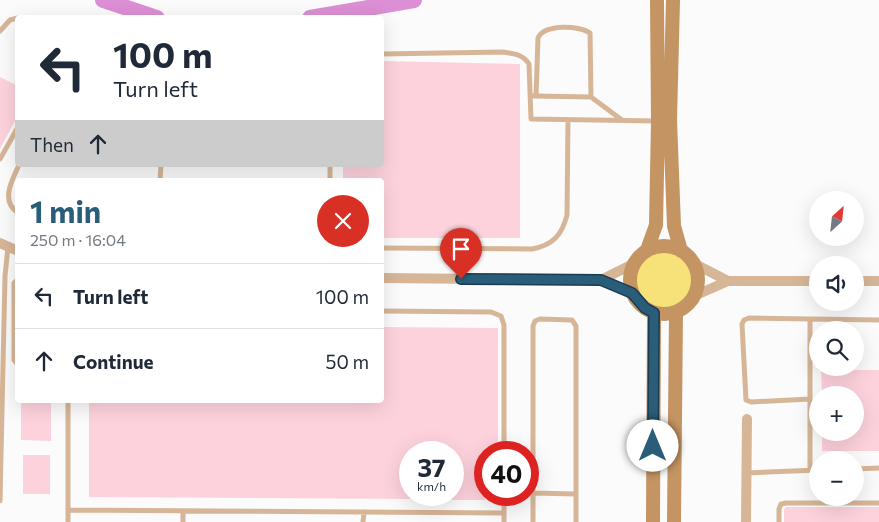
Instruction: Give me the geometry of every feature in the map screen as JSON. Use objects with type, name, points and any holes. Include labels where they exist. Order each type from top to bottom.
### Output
[{"type":"street","points":[[657,0],[664,121],[674,226],[681,251]]},
{"type":"street","points":[[601,280],[635,262],[647,250],[656,225],[673,0]]},
{"type":"street","points":[[647,250],[664,246],[681,251],[693,263],[728,281]]},
{"type":"street","points":[[632,293],[631,272],[635,262]]},
{"type":"street","points":[[384,278],[601,280],[632,293],[645,308],[654,313],[676,313],[690,303],[698,286],[698,274],[693,263]]},
{"type":"street","points":[[694,296],[728,281],[809,281]]},
{"type":"street","points":[[864,281],[879,281]]},
{"type":"street","points":[[653,522],[654,313]]},
{"type":"street","points":[[674,522],[676,313]]},
{"type":"street","points":[[746,522],[747,419]]},
{"type":"lane","points":[[0,31],[10,20],[15,19]]},
{"type":"lane","points":[[591,97],[590,33],[585,29],[546,30],[540,33],[531,119],[664,121]]},
{"type":"lane","points":[[384,54],[510,53],[526,59],[529,64],[533,96]]},
{"type":"lane","points":[[530,74],[536,74]]},
{"type":"lane","points":[[533,96],[591,97],[622,120]]},
{"type":"lane","points":[[384,248],[532,249],[545,246],[556,239],[564,228],[567,215],[568,120]]},
{"type":"lane","points":[[0,159],[15,132]]},
{"type":"lane","points":[[15,212],[12,210],[8,199],[8,188],[18,167]]},
{"type":"lane","points":[[0,501],[5,271],[9,247]]},
{"type":"lane","points":[[15,282],[15,361]]},
{"type":"lane","points":[[384,311],[491,312],[501,316],[504,325],[504,441]]},
{"type":"lane","points":[[809,399],[751,402],[746,400],[742,324],[744,320],[749,318],[879,320]]},
{"type":"lane","points":[[810,319],[810,386]]},
{"type":"lane","points":[[533,441],[533,326],[537,320],[572,320],[576,326],[576,522]]},
{"type":"lane","points":[[68,403],[68,522]]},
{"type":"lane","points":[[864,469],[879,468]]},
{"type":"lane","points":[[747,473],[809,470]]},
{"type":"lane","points":[[539,493],[576,494]]},
{"type":"lane","points":[[779,522],[779,508],[781,504],[786,503],[879,503]]},
{"type":"lane","points":[[504,506],[504,522]]},
{"type":"lane","points":[[533,506],[533,522]]},
{"type":"lane","points":[[68,510],[504,513]]},
{"type":"lane","points":[[182,522],[183,511]]},
{"type":"lane","points":[[363,522],[364,512]]},
{"type":"shaded area","points":[[658,251],[670,251],[681,256],[689,264],[694,275],[692,293],[681,306],[670,311],[658,311],[647,306],[639,298],[634,287],[634,275],[639,264],[647,256]]},
{"type":"building","points":[[384,61],[520,64],[520,238],[384,238],[384,178],[343,178],[343,167],[384,167]]},
{"type":"building","points":[[0,77],[15,84],[15,121],[0,149]]},
{"type":"building","points":[[384,327],[498,328],[498,441],[474,441],[474,500],[464,500],[464,441],[399,441],[399,499],[89,497],[89,403],[384,403]]},
{"type":"building","points":[[864,370],[879,370],[879,451],[822,451],[822,441],[864,441],[864,386],[822,386],[821,376],[864,376]]},
{"type":"building","points":[[21,403],[51,403],[51,441],[21,440]]},
{"type":"building","points":[[23,455],[50,455],[50,494],[23,494]]},
{"type":"building","points":[[786,507],[879,507],[879,522],[784,522],[784,509]]},
{"type":"waterway","points":[[103,0],[148,15]]},
{"type":"waterway","points":[[327,15],[414,0]]},
{"type":"route","points":[[461,279],[601,280],[632,293],[637,302],[654,313],[653,446]]}]
